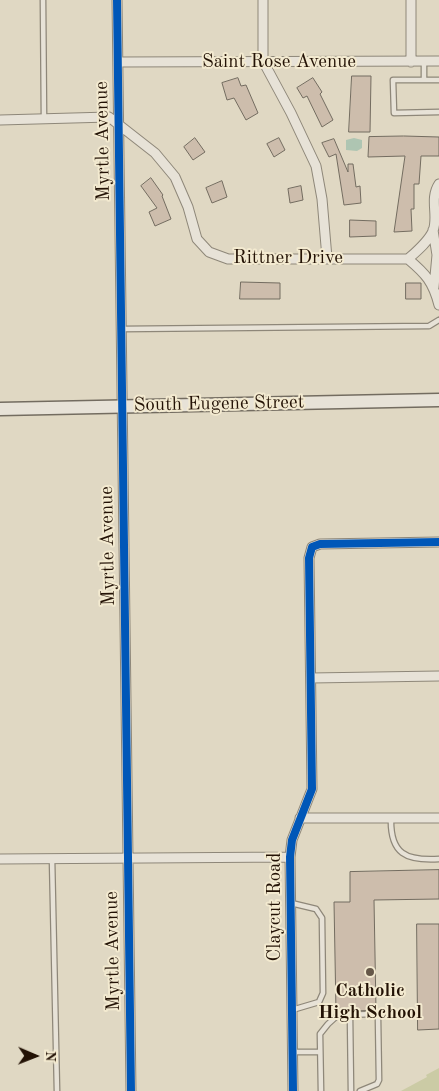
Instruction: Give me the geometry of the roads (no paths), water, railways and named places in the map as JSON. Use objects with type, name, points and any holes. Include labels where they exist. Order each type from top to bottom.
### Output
[{"type":"street","name":"Myrtle Avenue","points":[[118,0],[131,1091]]},
{"type":"street","points":[[262,0],[263,61],[291,112],[316,166],[322,199],[327,258]]},
{"type":"street","points":[[411,0],[411,62]]},
{"type":"street","name":"Saint Rose Avenue","points":[[118,62],[439,62]]},
{"type":"street","points":[[0,120],[109,117],[119,123]]},
{"type":"street","name":"Rittner Drive","points":[[119,123],[155,153],[175,177],[188,206],[197,239],[209,252],[228,259],[408,259]]},
{"type":"street","points":[[439,184],[434,192],[433,230],[436,255],[434,287],[439,305]]},
{"type":"street","points":[[433,230],[422,246],[408,259],[423,272],[434,287]]},
{"type":"street","name":"South Eugene Street","points":[[0,409],[439,400]]},
{"type":"street","name":"Claycut Road","points":[[293,1091],[290,857],[292,840],[312,789],[309,558],[312,547],[320,544],[439,542]]},
{"type":"street","points":[[312,678],[439,676]]},
{"type":"street","points":[[300,818],[439,818]]},
{"type":"street","points":[[0,859],[290,857]]},
{"type":"lane","points":[[43,0],[44,119]]},
{"type":"lane","points":[[424,62],[424,79]]},
{"type":"lane","points":[[439,80],[393,80],[394,113],[439,112]]},
{"type":"lane","points":[[122,329],[428,326],[439,320]]},
{"type":"lane","points":[[391,818],[390,832],[396,848],[405,856],[422,860],[439,859]]},
{"type":"lane","points":[[52,858],[56,1091]]},
{"type":"lane","points":[[290,903],[316,909],[322,918],[323,993],[319,1002],[292,1010]]},
{"type":"lane","points":[[321,1091],[320,1034],[338,1015],[376,1014],[378,1016],[379,1080],[377,1084],[360,1091]]},
{"type":"lane","points":[[350,1015],[351,1091]]},
{"type":"lane","points":[[292,1052],[320,1052]]},
{"type":"place","name":"Catholic High School","points":[[370,972]]}]
